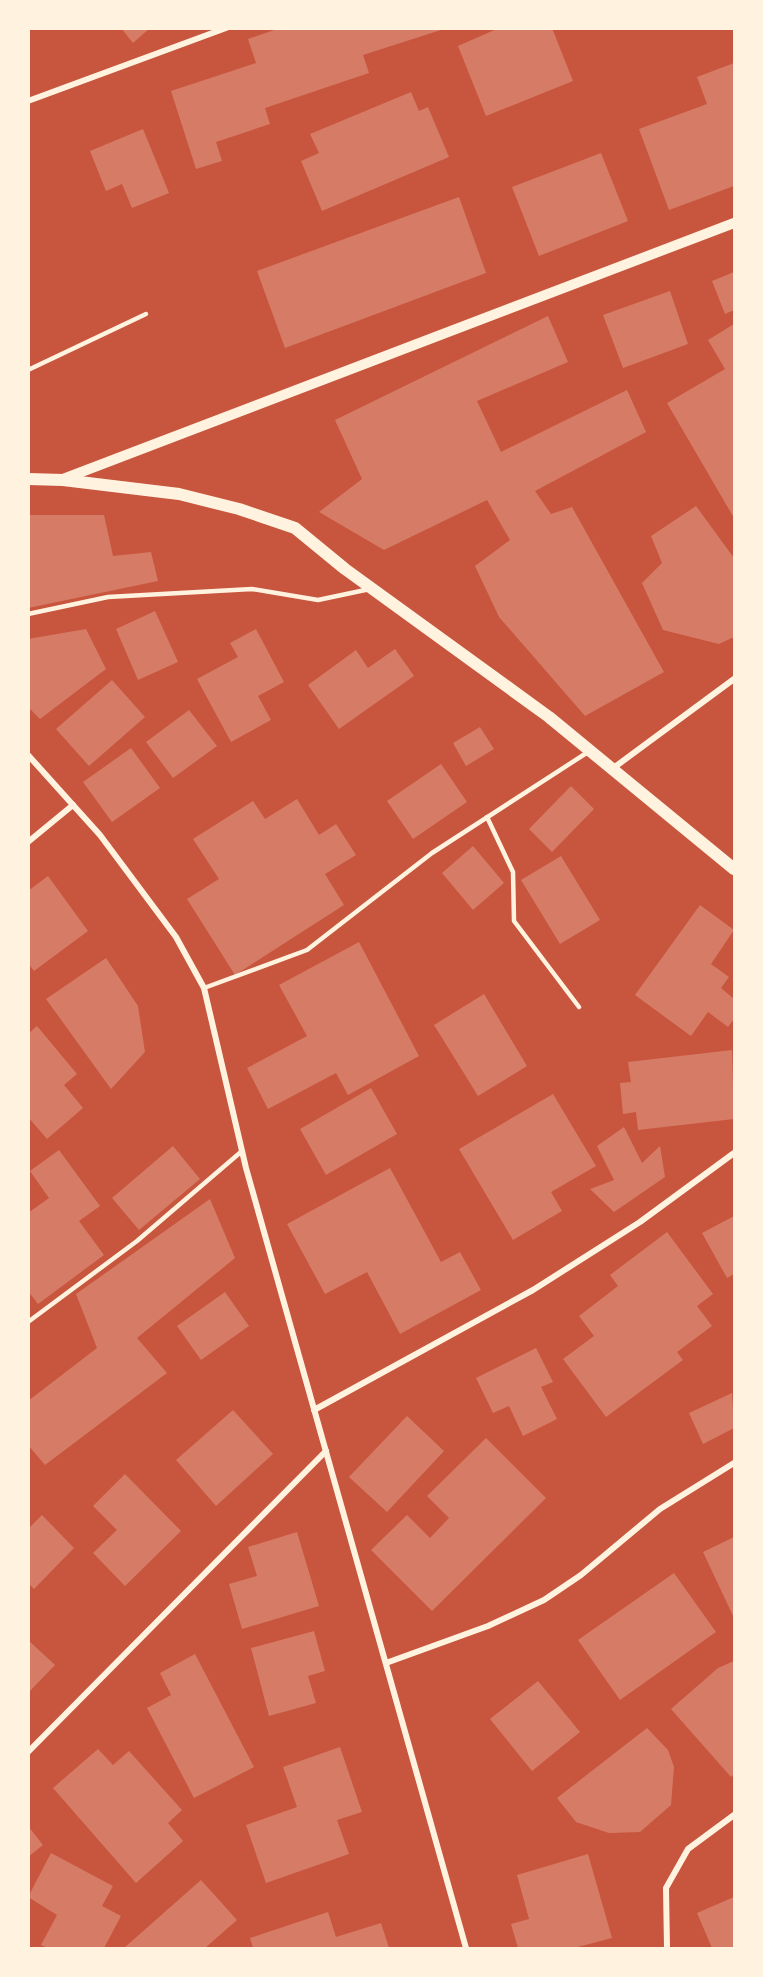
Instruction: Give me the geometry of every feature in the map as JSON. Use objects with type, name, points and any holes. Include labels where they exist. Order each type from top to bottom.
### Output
[{"type":"main road","points":[[28,479],[63,480],[179,494],[239,509],[295,528],[373,589],[549,717],[735,869]]},
{"type":"street","points":[[28,101],[226,28]]},
{"type":"street","points":[[63,480],[735,223]]},
{"type":"street","points":[[612,769],[735,679]]},
{"type":"street","points":[[28,756],[100,836],[176,937],[204,988],[242,1151],[466,1948]]},
{"type":"street","points":[[28,842],[73,805]]},
{"type":"street","points":[[314,1410],[533,1290],[640,1222],[735,1153]]},
{"type":"street","points":[[28,1752],[326,1451]]},
{"type":"street","points":[[386,1663],[488,1626],[544,1600],[581,1575],[660,1509],[735,1463]]},
{"type":"street","points":[[668,1948],[665,1925],[666,1888],[688,1849],[735,1815]]},
{"type":"lane","points":[[28,370],[146,314]]},
{"type":"lane","points":[[28,615],[108,597],[252,589],[318,600],[373,589]]},
{"type":"lane","points":[[204,988],[307,950],[432,853],[591,751]]},
{"type":"lane","points":[[488,817],[513,872],[514,921],[579,1007]]},
{"type":"lane","points":[[28,1322],[137,1241],[242,1151]]},
{"type":"building","points":[[121,28],[150,28],[133,43]]},
{"type":"building","points":[[280,28],[444,29],[363,55],[369,73],[265,108],[270,124],[216,142],[222,161],[196,169],[171,91],[256,63],[248,39]]},
{"type":"building","points":[[499,28],[552,28],[573,81],[486,116],[458,46]]},
{"type":"building","points":[[734,63],[734,186],[669,210],[639,129],[707,104],[697,77]]},
{"type":"building","points":[[411,92],[419,111],[428,107],[449,157],[322,211],[301,161],[319,153],[310,134]]},
{"type":"building","points":[[143,129],[169,193],[132,208],[122,184],[106,191],[90,151]]},
{"type":"building","points":[[601,153],[628,221],[539,256],[512,187]]},
{"type":"building","points":[[459,197],[486,273],[285,348],[257,271]]},
{"type":"building","points":[[734,272],[734,310],[725,314],[712,281]]},
{"type":"building","points":[[670,291],[688,344],[623,368],[603,315]]},
{"type":"building","points":[[548,316],[568,362],[477,401],[501,452],[627,390],[646,432],[535,491],[551,514],[572,507],[664,672],[585,716],[499,617],[475,566],[510,540],[487,500],[384,550],[319,512],[362,479],[335,420]]},
{"type":"building","points":[[734,324],[734,518],[667,403],[725,369],[708,340]]},
{"type":"building","points":[[696,506],[734,558],[734,637],[719,644],[663,630],[642,583],[662,563],[651,536]]},
{"type":"building","points":[[28,515],[104,515],[113,556],[151,552],[158,581],[28,608]]},
{"type":"building","points":[[155,611],[178,662],[138,680],[116,629]]},
{"type":"building","points":[[86,629],[106,669],[40,719],[28,707],[28,639]]},
{"type":"building","points":[[256,629],[284,682],[258,696],[271,720],[231,742],[197,679],[238,657],[230,643]]},
{"type":"building","points":[[395,649],[414,676],[339,729],[308,685],[356,650],[368,668]]},
{"type":"building","points":[[112,680],[145,717],[89,766],[56,729]]},
{"type":"building","points":[[189,710],[217,746],[173,778],[146,742]]},
{"type":"building","points":[[480,727],[494,749],[466,766],[453,743]]},
{"type":"building","points":[[131,748],[160,788],[112,822],[83,782]]},
{"type":"building","points":[[441,764],[467,802],[413,839],[387,801]]},
{"type":"building","points":[[571,786],[594,809],[552,852],[529,829]]},
{"type":"building","points":[[297,799],[319,835],[336,824],[356,855],[325,874],[344,905],[235,975],[187,899],[219,879],[193,839],[253,801],[265,819]]},
{"type":"building","points":[[473,846],[504,883],[473,910],[442,873]]},
{"type":"building","points":[[561,856],[600,920],[560,944],[521,880]]},
{"type":"building","points":[[48,876],[88,931],[34,971],[28,963],[28,891]]},
{"type":"building","points":[[700,905],[734,930],[711,964],[729,977],[721,988],[734,999],[734,1019],[728,1027],[708,1012],[691,1036],[635,995]]},
{"type":"building","points":[[359,942],[419,1056],[348,1095],[336,1073],[268,1109],[247,1068],[307,1036],[279,985]]},
{"type":"building","points":[[106,958],[138,1006],[145,1052],[111,1089],[46,999]]},
{"type":"building","points":[[484,994],[527,1066],[478,1096],[434,1025]]},
{"type":"building","points":[[37,1026],[77,1074],[64,1085],[83,1108],[47,1139],[28,1117],[28,1034]]},
{"type":"building","points":[[732,1050],[734,1119],[638,1130],[636,1112],[623,1114],[620,1083],[631,1082],[628,1062]]},
{"type":"building","points":[[371,1088],[397,1134],[326,1175],[300,1129]]},
{"type":"building","points":[[553,1094],[596,1166],[551,1192],[562,1211],[513,1240],[459,1149]]},
{"type":"building","points":[[624,1127],[642,1163],[660,1146],[665,1177],[614,1212],[590,1189],[614,1180],[597,1146]]},
{"type":"building","points":[[173,1146],[200,1179],[139,1230],[112,1198]]},
{"type":"building","points":[[59,1150],[100,1206],[79,1221],[104,1255],[38,1304],[28,1291],[28,1213],[49,1198],[30,1171]]},
{"type":"building","points":[[390,1168],[441,1262],[460,1252],[481,1290],[400,1334],[367,1272],[325,1294],[287,1224]]},
{"type":"building","points":[[210,1199],[235,1258],[137,1338],[167,1373],[45,1465],[28,1445],[28,1401],[97,1348],[76,1294]]},
{"type":"building","points":[[734,1216],[734,1274],[727,1278],[702,1233]]},
{"type":"building","points":[[667,1232],[713,1294],[697,1306],[712,1326],[677,1352],[683,1360],[606,1417],[563,1359],[594,1336],[579,1316],[618,1286],[610,1275]]},
{"type":"building","points":[[225,1292],[249,1326],[201,1360],[177,1326]]},
{"type":"building","points":[[536,1348],[553,1382],[541,1387],[557,1419],[523,1436],[509,1406],[493,1413],[476,1378]]},
{"type":"building","points":[[732,1393],[734,1428],[703,1444],[689,1413]]},
{"type":"building","points":[[233,1410],[273,1454],[216,1506],[176,1460]]},
{"type":"building","points":[[407,1416],[444,1451],[387,1512],[349,1477]]},
{"type":"building","points":[[486,1438],[546,1498],[432,1611],[371,1550],[407,1515],[430,1538],[449,1518],[427,1496]]},
{"type":"building","points":[[125,1474],[181,1531],[125,1586],[93,1553],[117,1530],[93,1506]]},
{"type":"building","points":[[42,1515],[74,1548],[34,1589],[28,1583],[28,1529]]},
{"type":"building","points":[[297,1532],[319,1606],[242,1629],[229,1584],[257,1576],[248,1547]]},
{"type":"building","points":[[734,1537],[734,1618],[703,1552]]},
{"type":"building","points":[[674,1573],[716,1632],[620,1700],[578,1640]]},
{"type":"building","points":[[314,1631],[325,1671],[308,1676],[316,1703],[269,1716],[251,1648]]},
{"type":"building","points":[[28,1640],[55,1665],[28,1693]]},
{"type":"building","points":[[195,1654],[254,1767],[194,1798],[147,1708],[171,1695],[160,1673]]},
{"type":"building","points":[[734,1661],[734,1774],[731,1777],[671,1709],[718,1668]]},
{"type":"building","points":[[538,1681],[580,1732],[532,1771],[490,1719]]},
{"type":"building","points":[[647,1728],[668,1750],[674,1767],[671,1805],[640,1832],[609,1833],[576,1822],[557,1798]]},
{"type":"building","points":[[340,1747],[362,1812],[337,1820],[349,1854],[266,1883],[246,1825],[297,1807],[283,1767]]},
{"type":"building","points":[[98,1749],[113,1765],[129,1751],[182,1810],[168,1823],[183,1841],[136,1883],[53,1788]]},
{"type":"building","points":[[28,1826],[43,1845],[28,1857]]},
{"type":"building","points":[[51,1853],[113,1886],[102,1906],[121,1916],[104,1948],[48,1948],[41,1945],[57,1915],[28,1897]]},
{"type":"building","points":[[588,1854],[612,1938],[574,1948],[518,1948],[511,1924],[529,1919],[517,1875]]},
{"type":"building","points":[[201,1880],[237,1920],[205,1948],[124,1948]]},
{"type":"building","points":[[734,1897],[734,1948],[712,1948],[697,1913]]},
{"type":"building","points":[[328,1912],[336,1937],[381,1923],[389,1948],[253,1948],[250,1938]]}]
